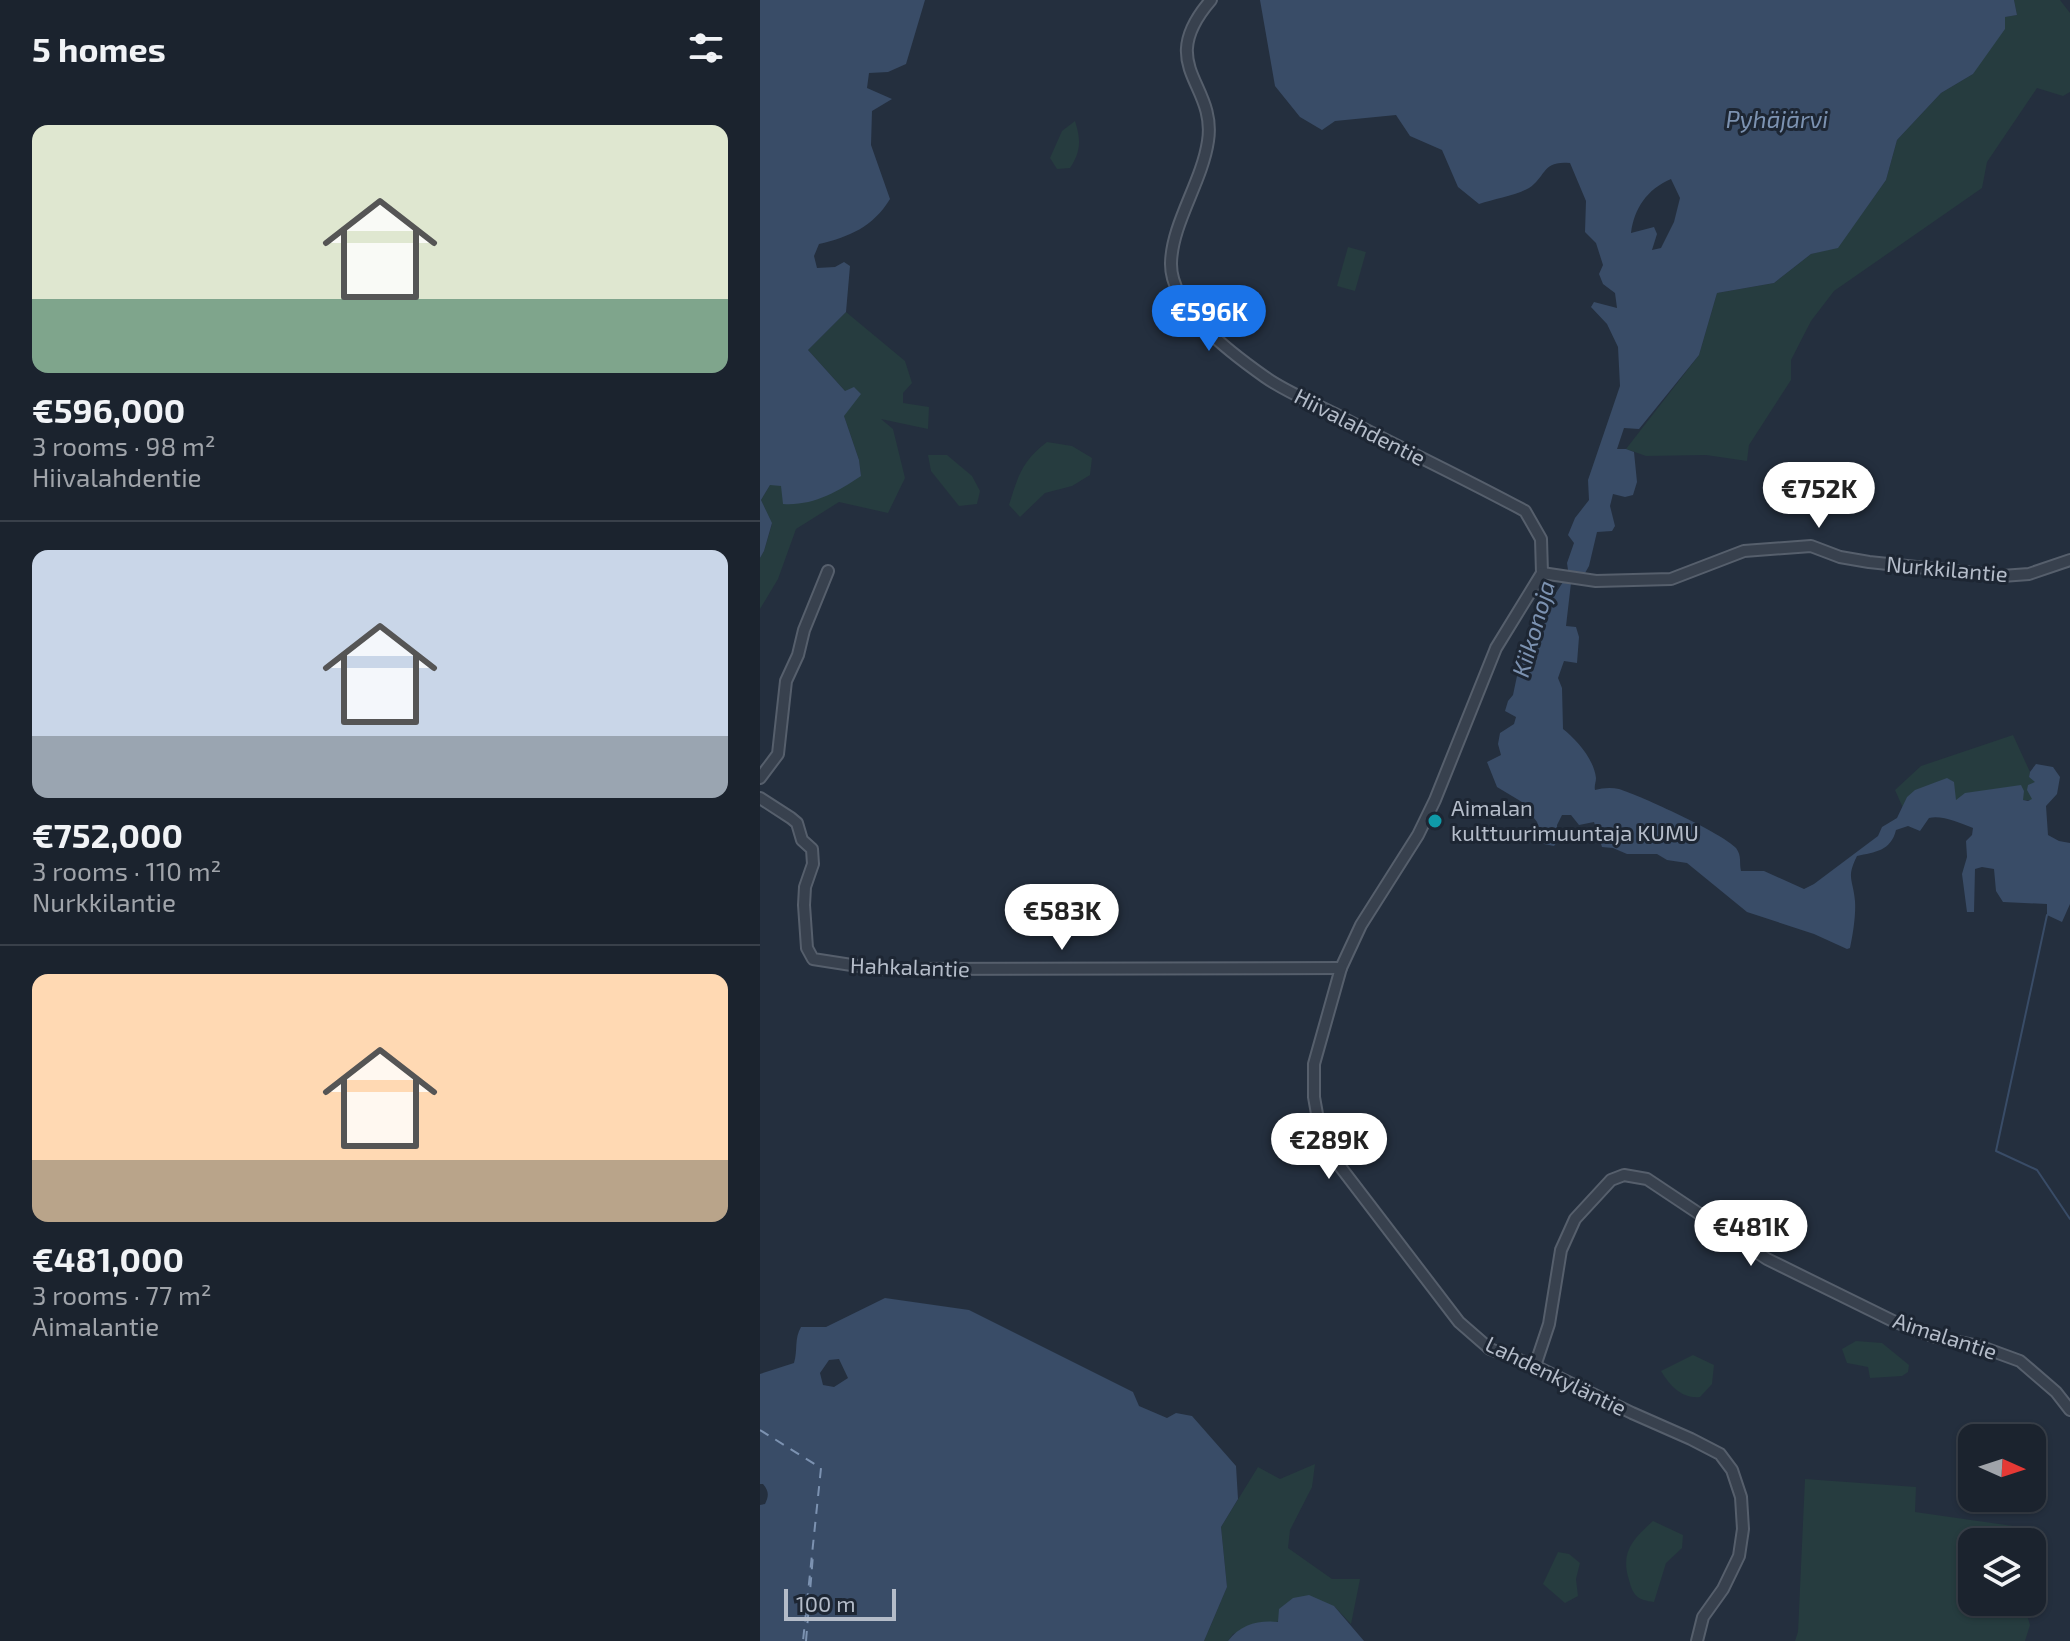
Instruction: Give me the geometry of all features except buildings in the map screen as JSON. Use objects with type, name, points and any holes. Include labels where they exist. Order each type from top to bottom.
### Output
[{"type":"street","name":"Hiivalahdentie","points":[[1211,0],[1198,15],[1187,43],[1190,73],[1206,108],[1209,138],[1176,240],[1171,266],[1178,291],[1192,317],[1266,378],[1525,511],[1541,539],[1542,573]]},
{"type":"street","name":"Nurkkilantie","points":[[1542,573],[1569,579],[1671,579],[1744,551],[1811,546],[1840,557],[1869,562],[2002,576],[2029,574],[2070,560]]},
{"type":"street","points":[[760,778],[778,754],[786,681],[828,571]]},
{"type":"street","name":"Lahdenkyläntie","points":[[1542,573],[1496,648],[1418,835],[1361,925],[1341,968],[1314,1064],[1315,1107],[1326,1148],[1459,1322],[1490,1349],[1535,1366],[1691,1439],[1720,1454],[1732,1470],[1741,1497],[1743,1529],[1739,1556],[1723,1589],[1703,1617],[1697,1641]]},
{"type":"street","name":"Hahkalantie","points":[[760,798],[797,823],[802,840],[812,849],[813,864],[805,887],[804,905],[807,948],[813,959],[877,969],[1341,968]]},
{"type":"street","name":"Aimalantie","points":[[1535,1366],[1549,1324],[1561,1250],[1575,1219],[1611,1180],[1624,1175],[1647,1179],[1767,1259],[1893,1321],[1935,1337],[1979,1346],[2020,1361],[2056,1392],[2070,1410]]},
{"type":"green space","points":[[2014,0],[2060,0],[2070,13],[2070,92],[2063,96],[2037,88],[1987,162],[1982,188],[1834,291],[1811,321],[1791,360],[1791,380],[1749,445],[1747,461],[1706,455],[1646,456],[1626,449],[1699,355],[1717,293],[1774,283],[1811,254],[1838,247],[1886,180],[1897,140],[1941,93],[1973,74],[2004,17],[2017,15]]},
{"type":"green space","points":[[1075,121],[1078,151],[1070,168],[1057,169],[1050,158],[1062,131]]},
{"type":"green space","points":[[1348,247],[1366,252],[1355,291],[1337,286]]},
{"type":"green space","points":[[846,312],[905,361],[912,383],[903,393],[903,403],[929,407],[928,429],[881,419],[893,429],[905,478],[888,513],[839,502],[796,529],[778,579],[760,609],[760,558],[772,524],[761,500],[770,485],[861,475],[844,416],[846,392],[808,350]]},
{"type":"green space","points":[[1047,442],[1072,446],[1092,458],[1090,475],[1072,486],[1045,493],[1020,517],[1009,505],[1015,486],[1026,463]]},
{"type":"green space","points":[[928,455],[947,455],[972,476],[980,491],[977,504],[959,506],[931,471]]},
{"type":"green space","points":[[2013,735],[2030,772],[2029,777],[2036,782],[2032,800],[1955,801],[1954,796],[1907,797],[1903,808],[1895,790],[1921,766]]},
{"type":"green space","points":[[1856,1341],[1882,1343],[1909,1365],[1908,1372],[1902,1376],[1870,1378],[1868,1367],[1847,1363],[1842,1349]]},
{"type":"green space","points":[[1693,1355],[1714,1365],[1712,1384],[1700,1397],[1688,1396],[1677,1390],[1661,1371]]},
{"type":"green space","points":[[1315,1464],[1312,1487],[1290,1530],[1288,1548],[1332,1579],[1360,1579],[1351,1624],[1334,1606],[1233,1634],[1228,1641],[1204,1641],[1227,1587],[1221,1527],[1258,1467],[1280,1479]]},
{"type":"green space","points":[[1805,1479],[1916,1487],[1915,1512],[2020,1527],[1958,1528],[1958,1616],[2027,1616],[2030,1625],[2025,1641],[1795,1641],[1798,1632]]},
{"type":"green space","points":[[1653,1521],[1683,1535],[1682,1548],[1666,1563],[1654,1602],[1634,1593],[1626,1562],[1634,1540]]},
{"type":"green space","points":[[1558,1552],[1569,1554],[1580,1563],[1576,1579],[1578,1596],[1565,1603],[1543,1584]]},
{"type":"water","points":[[760,0],[925,0],[906,64],[888,72],[869,73],[867,88],[892,99],[872,111],[871,145],[890,199],[868,224],[819,244],[814,256],[817,268],[835,267],[844,262],[850,266],[846,312],[808,350],[845,391],[854,387],[861,394],[844,416],[859,460],[861,476],[824,497],[794,504],[783,504],[781,486],[770,485],[761,500],[772,523],[760,558]]},
{"type":"water","name":"Pyhäjärvi","points":[[1260,0],[2014,0],[2017,15],[2005,17],[2005,29],[1973,74],[1941,93],[1897,140],[1886,180],[1838,248],[1811,254],[1774,283],[1717,293],[1699,355],[1639,429],[1624,428],[1617,449],[1634,452],[1637,482],[1633,495],[1613,494],[1610,506],[1615,526],[1612,531],[1597,532],[1589,566],[1585,573],[1575,573],[1566,626],[1576,627],[1579,637],[1577,663],[1564,661],[1558,678],[1562,688],[1563,729],[1579,744],[1592,764],[1595,790],[1619,789],[1645,799],[1728,841],[1740,856],[1741,871],[1764,871],[1804,889],[1878,836],[1882,827],[1897,818],[1907,797],[1915,790],[1947,778],[1954,782],[1956,800],[1965,793],[2021,785],[2023,800],[2028,801],[2032,799],[2028,785],[2035,782],[2029,777],[2030,772],[2036,764],[2053,767],[2060,777],[2057,794],[2046,806],[2048,835],[2070,843],[2070,904],[2062,922],[2047,915],[2047,904],[2003,902],[1996,891],[1994,869],[1982,867],[1975,869],[1974,912],[1967,912],[1962,874],[1967,857],[1966,841],[1972,835],[1973,828],[1940,818],[1929,818],[1920,831],[1908,826],[1896,830],[1886,846],[1876,852],[1857,856],[1851,874],[1854,924],[1850,948],[1847,949],[1814,934],[1747,912],[1687,863],[1667,860],[1657,854],[1627,854],[1602,847],[1594,822],[1579,825],[1571,815],[1562,815],[1557,825],[1558,841],[1554,846],[1544,844],[1537,822],[1522,802],[1497,787],[1487,762],[1501,755],[1498,744],[1500,733],[1514,724],[1516,717],[1505,711],[1513,695],[1521,657],[1541,627],[1550,602],[1568,570],[1567,563],[1574,543],[1568,535],[1575,518],[1589,500],[1588,480],[1620,386],[1618,347],[1607,324],[1591,307],[1594,302],[1617,308],[1615,293],[1603,284],[1599,274],[1603,265],[1596,243],[1585,232],[1586,201],[1570,163],[1561,163],[1549,167],[1529,188],[1479,204],[1458,187],[1442,150],[1410,136],[1396,115],[1335,121],[1322,130],[1300,117],[1275,86]],"holes":[[[1671,179],[1680,198],[1674,222],[1661,248],[1652,250],[1657,234],[1654,227],[1631,233],[1639,208],[1655,188]]]},
{"type":"water","points":[[885,1298],[969,1310],[1133,1392],[1139,1406],[1167,1418],[1176,1413],[1192,1416],[1236,1466],[1238,1499],[1221,1527],[1227,1587],[1204,1641],[760,1641],[760,1505],[765,1504],[768,1494],[760,1484],[760,1374],[794,1363],[801,1327],[826,1327]],"holes":[[[839,1359],[848,1378],[834,1387],[823,1385],[820,1373],[829,1360]]]},
{"type":"water","points":[[1309,1595],[1334,1606],[1364,1641],[1228,1641],[1251,1624],[1278,1622],[1279,1609],[1293,1598]]},
{"type":"waterway","points":[[2047,915],[1996,1151],[2037,1170],[2070,1219]]},
{"type":"ferry route","points":[[760,1430],[821,1468],[803,1641]]},
{"type":"ferry route","points":[[806,1641],[813,1555]]},
{"type":"place","name":"Aimalan kulttuurimuuntaja KUMU","points":[[1435,821]]},
{"type":"water label","name":"Kiikonoja","points":[[1534,629]]}]
